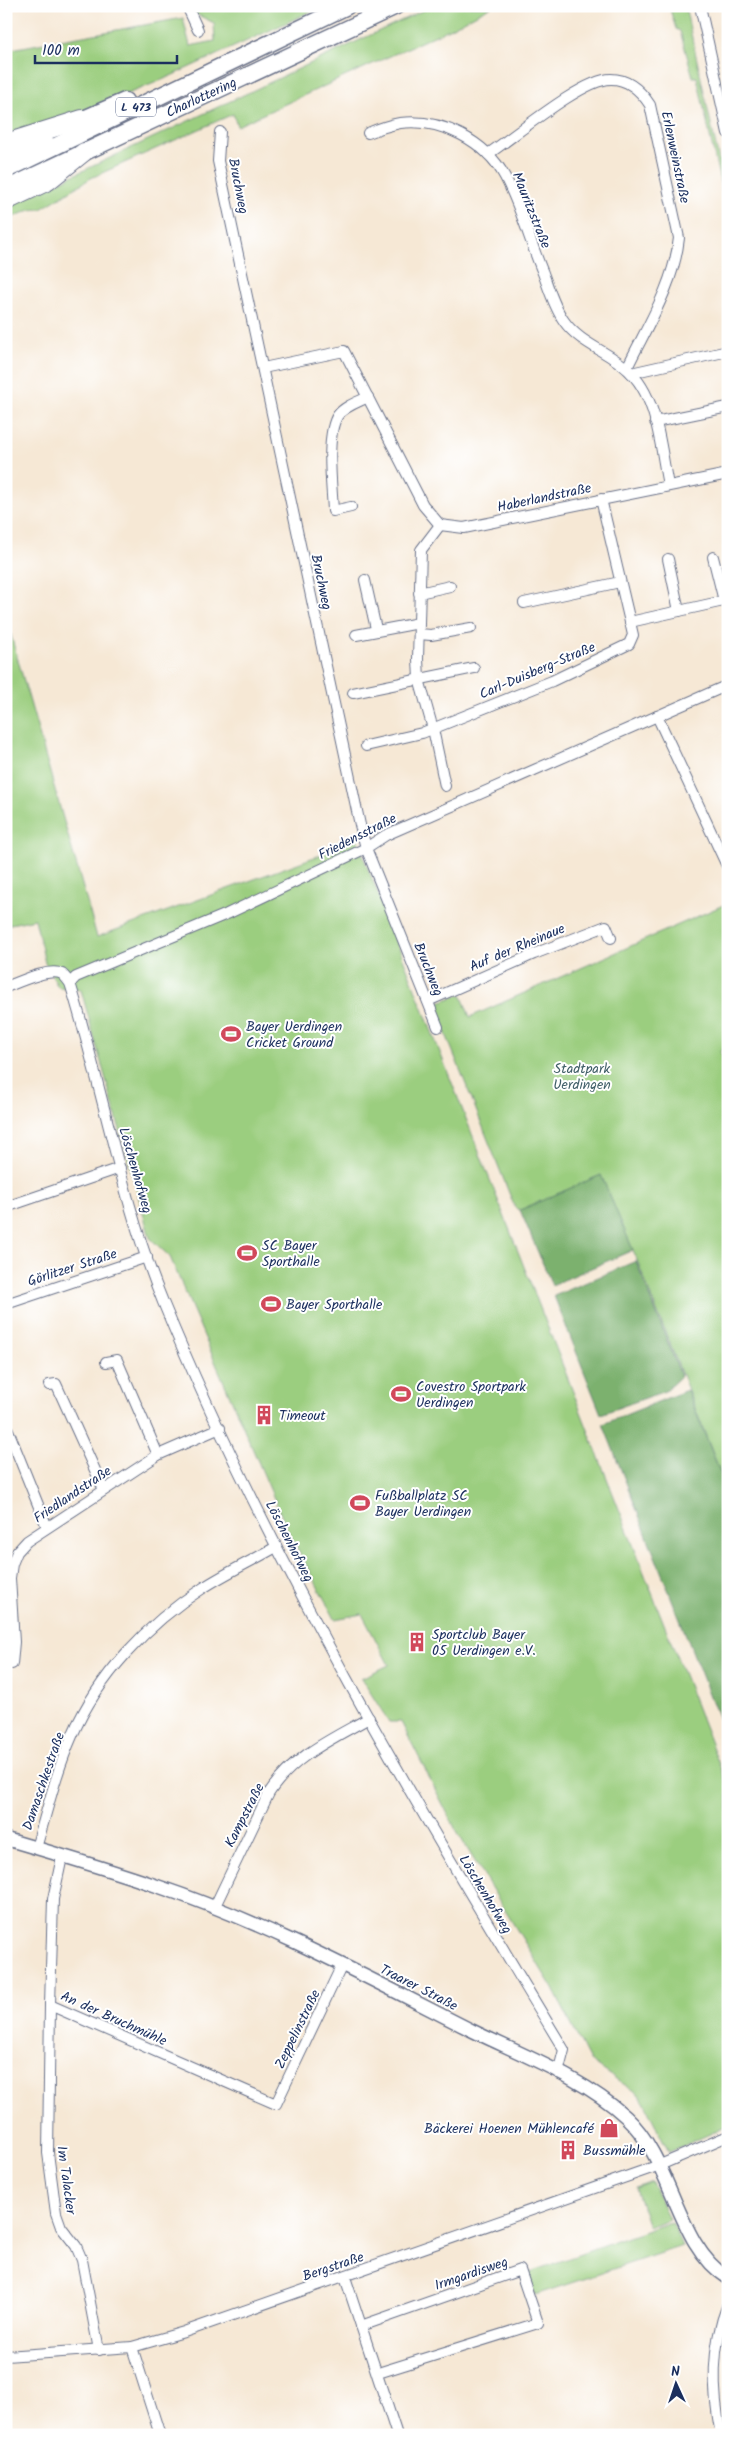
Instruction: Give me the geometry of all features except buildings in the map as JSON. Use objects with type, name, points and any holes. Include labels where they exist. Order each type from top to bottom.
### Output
[{"type":"highway","name":"Charlottering","points":[[6,170],[347,6]]},
{"type":"highway","name":"Charlottering","points":[[6,189],[396,6]]},
{"type":"highway","points":[[6,143],[32,137],[82,119],[266,44]]},
{"type":"highway","points":[[6,155],[82,119]]},
{"type":"highway","points":[[6,201],[48,181],[84,152]]},
{"type":"street","points":[[187,6],[198,30]]},
{"type":"street","points":[[700,6],[728,133]]},
{"type":"street","name":"Erlenweinstraße","points":[[488,154],[595,82],[609,79],[626,83],[643,94],[650,105],[679,238],[677,259],[670,280],[629,370]]},
{"type":"street","name":"Mauritzstraße","points":[[368,133],[400,123],[423,123],[448,128],[473,142],[488,154],[505,177],[564,322],[592,348],[629,370],[642,386],[654,422],[668,485]]},
{"type":"street","name":"Bruchweg","points":[[220,132],[218,161],[366,848],[438,1027]]},
{"type":"street","points":[[263,368],[344,351],[423,505],[440,525],[421,550],[419,679],[433,729],[445,786]]},
{"type":"street","points":[[629,370],[728,351]]},
{"type":"street","points":[[351,507],[333,511],[331,446],[334,426],[337,416],[344,409],[368,397]]},
{"type":"street","points":[[654,422],[728,407]]},
{"type":"street","name":"Haberlandstraße","points":[[440,525],[464,528],[728,474]]},
{"type":"street","name":"Carl-Duisberg-Straße","points":[[433,729],[552,681],[629,644],[633,635],[601,499]]},
{"type":"street","points":[[630,622],[726,601],[714,557]]},
{"type":"street","points":[[668,560],[679,611]]},
{"type":"street","points":[[365,580],[376,630]]},
{"type":"street","points":[[524,603],[620,582]]},
{"type":"street","points":[[419,593],[450,586]]},
{"type":"street","points":[[356,634],[419,623]]},
{"type":"street","points":[[419,634],[431,635],[471,628]]},
{"type":"street","points":[[354,693],[474,668]]},
{"type":"street","name":"Friedensstraße","points":[[70,983],[76,977],[227,914],[366,848],[386,835],[728,685]]},
{"type":"street","points":[[657,716],[727,866]]},
{"type":"street","points":[[366,746],[433,729]]},
{"type":"street","name":"Auf der Rheinaue","points":[[428,1001],[534,954],[606,926],[611,938]]},
{"type":"street","points":[[6,987],[54,972],[62,974],[70,983]]},
{"type":"street","name":"Löschenhofweg","points":[[70,983],[120,1168],[147,1257],[163,1301],[276,1547],[369,1718],[464,1884],[564,2050],[558,2073]]},
{"type":"street","points":[[6,1207],[120,1168]]},
{"type":"street","name":"Görlitzer Straße","points":[[6,1304],[147,1257]]},
{"type":"street","points":[[106,1362],[117,1360],[158,1455]]},
{"type":"street","points":[[49,1385],[56,1384],[67,1404],[104,1490]]},
{"type":"street","points":[[6,1426],[47,1527]]},
{"type":"street","name":"Friedlandstraße","points":[[12,1664],[14,1642],[10,1578],[12,1564],[17,1552],[47,1527],[158,1455],[220,1428]]},
{"type":"street","name":"Damaschkestraße","points":[[36,1848],[72,1736],[88,1706],[110,1674],[132,1647],[181,1603],[204,1587],[276,1547]]},
{"type":"street","name":"Kampstraße","points":[[214,1908],[269,1793],[278,1779],[290,1766],[309,1752],[369,1718]]},
{"type":"street","name":"Traarer Straße","points":[[6,1839],[158,1886],[214,1908],[342,1965],[586,2088],[626,2117],[642,2134],[660,2165],[700,2252],[714,2269],[728,2278]]},
{"type":"street","name":"An der Bruchmühle","points":[[62,1857],[53,1899],[50,2005],[276,2104]]},
{"type":"street","name":"Zeppelinstraße","points":[[276,2104],[342,1965]]},
{"type":"street","name":"Im Talacker","points":[[50,2005],[48,2144],[55,2204],[61,2227],[76,2246],[82,2260],[99,2350]]},
{"type":"street","name":"Bergstraße","points":[[6,2356],[132,2347],[184,2332],[660,2165],[728,2136]]},
{"type":"street","name":"Irmgardisweg","points":[[362,2326],[520,2270],[538,2323],[378,2373]]},
{"type":"street","points":[[345,2277],[397,2435]]},
{"type":"street","points":[[721,2435],[714,2364],[718,2331],[728,2304]]},
{"type":"street","points":[[132,2347],[160,2435]]},
{"type":"green space","points":[[190,6],[323,6],[162,80],[75,115],[6,134],[6,50],[183,18],[190,46],[215,41],[214,23],[194,13]]},
{"type":"green space","points":[[432,6],[492,6],[447,30],[237,126],[233,114],[91,178],[41,209],[30,210],[6,220],[6,207]]},
{"type":"green space","points":[[669,6],[685,6],[728,201],[728,218],[697,77],[693,77],[680,31],[676,29]]},
{"type":"green space","name":"Covestro Sportpark Uerdingen","points":[[6,618],[97,937],[317,856],[357,838],[728,1787],[728,2126],[669,2152],[641,2096],[590,2061],[552,1987],[457,1832],[401,1722],[389,1722],[361,1678],[389,1665],[362,1614],[335,1619],[288,1531],[170,1257],[150,1238],[81,990],[58,987],[45,963],[35,919],[6,925]]},
{"type":"green space","name":"Stadtpark Uerdingen","points":[[728,903],[728,1047],[720,1051],[728,1071],[728,1492],[633,1250],[601,1175],[520,1210],[515,1208],[434,1004],[461,994],[470,1017]]},
{"type":"green space","points":[[601,1175],[633,1250],[552,1285],[520,1210]]},
{"type":"green space","points":[[636,1261],[681,1376],[665,1391],[601,1414],[554,1296]]},
{"type":"green space","points":[[687,1390],[728,1492],[728,1742],[603,1424]]},
{"type":"green space","points":[[652,2182],[669,2219],[649,2227],[636,2188]]},
{"type":"green space","points":[[671,2222],[682,2246],[535,2295],[527,2273]]},
{"type":"place","name":"Bayer Uerdingen Cricket Ground","points":[[231,1034]]},
{"type":"place","name":"SC Bayer Sporthalle","points":[[247,1253]]},
{"type":"place","name":"Bayer Sporthalle","points":[[271,1304]]},
{"type":"place","name":"Covestro Sportpark Uerdingen","points":[[401,1394]]},
{"type":"place","name":"Timeout","points":[[264,1415]]},
{"type":"place","name":"Fußballplatz SC Bayer Uerdingen","points":[[360,1503]]},
{"type":"place","name":"Sportclub Bayer 05 Uerdingen e.V.","points":[[417,1642]]},
{"type":"place","name":"Bäckerei Hoenen Mühlencafé","points":[[609,2128]]},
{"type":"place","name":"Bussmühle","points":[[568,2150]]}]
